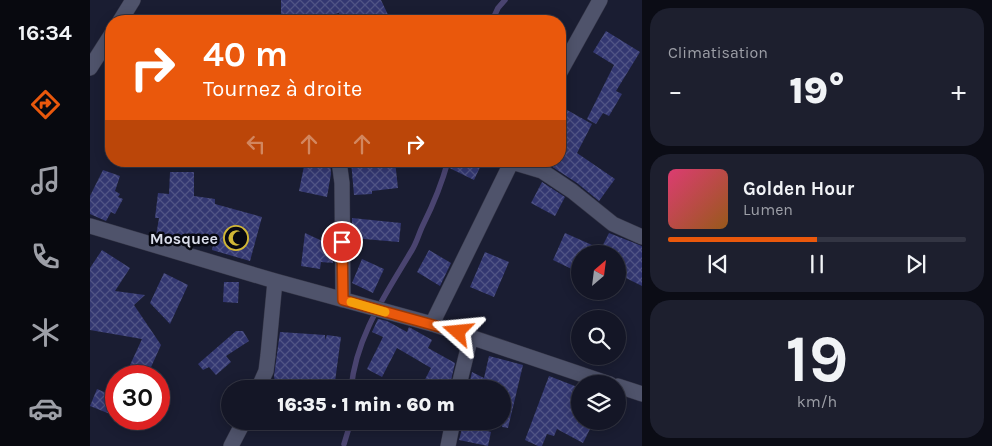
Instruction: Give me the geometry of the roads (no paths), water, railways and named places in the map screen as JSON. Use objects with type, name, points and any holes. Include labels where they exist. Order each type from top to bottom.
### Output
[{"type":"street","points":[[124,15],[133,0]]},
{"type":"street","points":[[566,61],[600,0]]},
{"type":"street","points":[[90,68],[105,44]]},
{"type":"street","points":[[340,167],[342,184],[343,300]]},
{"type":"street","points":[[432,324],[509,167]]},
{"type":"street","points":[[530,167],[542,171],[572,191],[613,224],[642,237]]},
{"type":"street","points":[[90,226],[432,324],[584,375]]},
{"type":"street","points":[[262,380],[266,371],[275,280]]},
{"type":"street","points":[[460,380],[471,336]]},
{"type":"street","points":[[626,389],[642,394]]},
{"type":"street","points":[[231,446],[239,430]]},
{"type":"street","points":[[448,446],[451,430]]},
{"type":"waterway","points":[[495,15],[505,0]]},
{"type":"waterway","points":[[352,380],[359,351],[366,333],[383,299],[415,244],[437,194],[446,167]]},
{"type":"waterway","points":[[344,444],[348,430]]},
{"type":"place","name":"Mosquee","points":[[236,238]]}]
